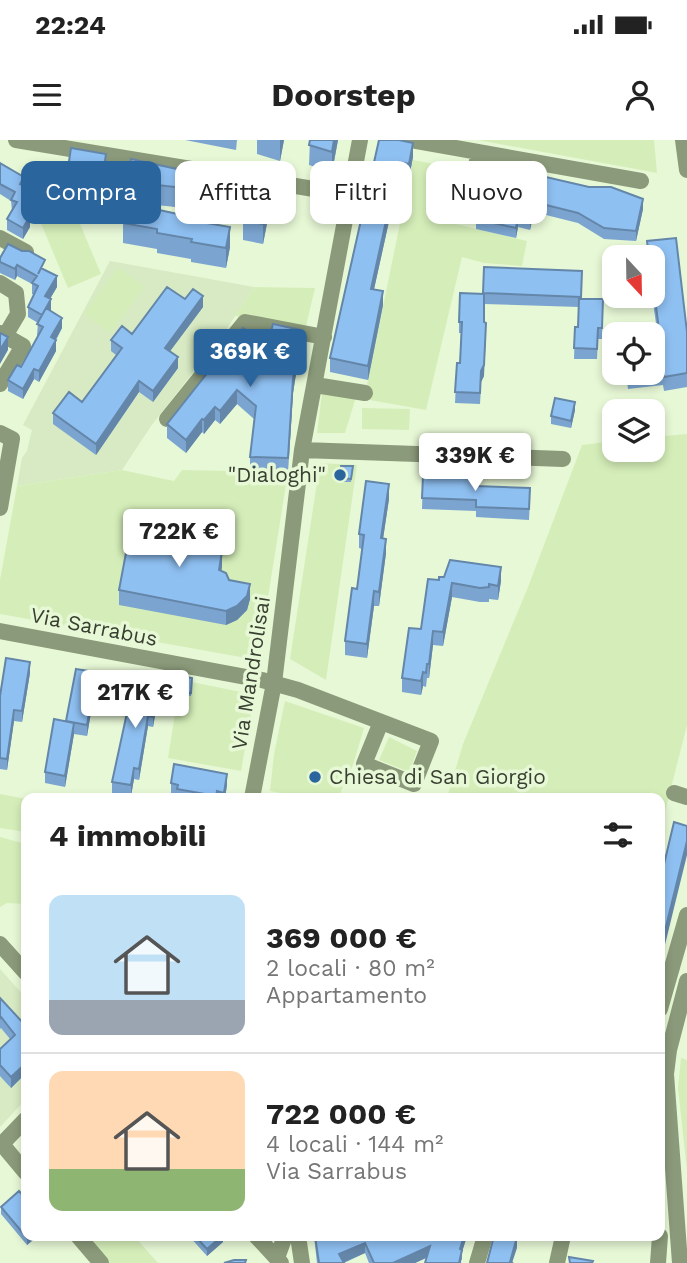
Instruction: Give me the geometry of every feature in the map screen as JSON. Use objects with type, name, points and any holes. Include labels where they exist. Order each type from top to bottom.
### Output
[{"type":"street","points":[[16,140],[310,188]]},
{"type":"street","name":"Via Mandrolisai","points":[[356,161],[360,140]]},
{"type":"street","points":[[411,140],[641,181]]},
{"type":"street","points":[[683,140],[687,170]]},
{"type":"street","points":[[477,161],[479,152]]},
{"type":"street","name":"Via Mandrolisai","points":[[253,793],[274,683],[302,450],[345,224]]},
{"type":"street","points":[[0,238],[26,252]]},
{"type":"street","points":[[0,283],[16,293],[18,314],[3,334],[23,346],[0,384]]},
{"type":"street","points":[[167,419],[245,322],[324,337]]},
{"type":"street","points":[[314,385],[366,393]]},
{"type":"street","points":[[0,433],[12,439],[0,508]]},
{"type":"street","points":[[302,450],[563,459]]},
{"type":"street","name":"Via Sarrabus","points":[[0,631],[274,683],[381,722]]},
{"type":"street","points":[[665,992],[687,915]]},
{"type":"street","points":[[0,944],[21,967]]},
{"type":"street","points":[[680,1263],[666,1074],[669,1050],[687,981]]},
{"type":"street","points":[[21,1124],[1,1145],[21,1167]]},
{"type":"street","points":[[82,1241],[101,1263]]},
{"type":"street","points":[[261,1241],[279,1260]]},
{"type":"street","points":[[279,1260],[284,1241]]},
{"type":"street","points":[[299,1241],[302,1263]]},
{"type":"street","points":[[477,1263],[484,1241]]},
{"type":"street","points":[[557,1263],[562,1241]]},
{"type":"street","points":[[658,1263],[660,1241]]},
{"type":"shaded area","points":[[478,140],[654,140],[657,173]]},
{"type":"shaded area","points":[[413,160],[426,162],[426,224],[456,224],[527,241],[522,266],[484,263],[462,257],[426,410],[364,399],[400,224],[412,224]]},
{"type":"shaded area","points":[[41,224],[80,224],[101,274],[68,288]]},
{"type":"shaded area","points":[[110,261],[254,287],[226,330],[151,426],[122,470],[17,486],[22,458],[27,451],[32,430],[23,425]]},
{"type":"shaded area","points":[[118,267],[144,287],[110,333],[84,314]]},
{"type":"shaded area","points":[[254,287],[315,288],[306,326],[235,316]]},
{"type":"shaded area","points":[[322,393],[356,397],[345,433],[317,433]]},
{"type":"shaded area","points":[[362,408],[410,409],[409,430],[362,429]]},
{"type":"shaded area","points":[[687,434],[687,725],[665,812],[665,793],[448,793],[463,744],[528,587],[582,445],[602,442],[602,462],[665,462],[665,436]]},
{"type":"shaded area","points":[[320,463],[357,465],[326,680],[290,659]]},
{"type":"shaded area","points":[[122,470],[174,481],[182,470],[288,472],[258,660],[0,614],[0,580],[17,486]]},
{"type":"shaded area","points":[[192,682],[251,694],[254,698],[241,771],[168,758],[178,695],[190,696]]},
{"type":"shaded area","points":[[285,701],[364,728],[353,765],[340,793],[270,791],[274,754]]},
{"type":"shaded area","points":[[389,737],[417,751],[409,772],[379,760]]},
{"type":"shaded area","points":[[0,794],[21,798],[21,831],[0,828]]},
{"type":"shaded area","points":[[0,837],[21,843],[21,904],[7,903],[0,907]]},
{"type":"shaded area","points":[[0,969],[21,992],[21,1104],[0,1127]]},
{"type":"shaded area","points":[[681,1058],[687,1060],[687,1171],[678,1088]]},
{"type":"shaded area","points":[[89,1241],[138,1241],[158,1263],[109,1263]]},
{"type":"building","points":[[310,140],[334,140],[332,152],[309,145]]},
{"type":"building","points":[[379,140],[413,143],[410,161],[374,161]]},
{"type":"building","points":[[71,148],[106,154],[105,161],[69,161]]},
{"type":"building","points":[[0,163],[21,175],[21,224],[25,224],[23,228],[7,219],[17,202],[11,200],[15,192],[0,184]]},
{"type":"building","points":[[161,166],[175,169],[175,187],[161,185]]},
{"type":"building","points":[[547,177],[589,187],[611,187],[643,199],[636,231],[604,228],[578,213],[547,205]]},
{"type":"building","points":[[161,210],[175,213],[175,224],[230,227],[226,248],[157,233],[157,229],[129,224],[161,224]]},
{"type":"building","points":[[360,224],[385,224],[371,289],[383,291],[368,366],[330,358]]},
{"type":"building","points":[[498,224],[517,224],[516,228]]},
{"type":"building","points":[[676,238],[687,332],[687,373],[665,377],[665,322],[658,322],[656,308],[665,308],[665,245],[648,245],[647,241]]},
{"type":"building","points":[[8,244],[45,260],[41,268],[57,276],[45,296],[51,299],[42,315],[28,307],[38,286],[32,283],[37,276],[17,265],[15,269],[0,262]]},
{"type":"building","points":[[484,267],[582,271],[581,297],[483,293]]},
{"type":"building","points":[[167,287],[185,299],[193,289],[203,296],[165,348],[178,357],[153,391],[139,381],[96,444],[53,413],[69,392],[82,402],[122,348],[111,340],[122,326],[132,334]]},
{"type":"building","points":[[460,293],[484,294],[486,323],[480,393],[455,392],[457,363],[460,363]]},
{"type":"building","points":[[579,299],[602,299],[602,328],[598,328],[597,349],[574,348],[575,327],[578,327]]},
{"type":"building","points":[[46,308],[62,318],[51,337],[56,340],[39,371],[34,369],[23,389],[8,380],[17,365],[21,367],[43,327],[37,324]]},
{"type":"building","points":[[273,324],[301,330],[293,379],[288,458],[250,457],[256,406],[237,390],[220,411],[215,407],[202,419],[186,440],[167,424],[243,328],[267,346]]},
{"type":"building","points":[[0,333],[8,337],[0,350]]},
{"type":"building","points":[[555,398],[575,402],[571,421],[551,416]]},
{"type":"building","points":[[341,466],[353,466],[351,479],[340,478]]},
{"type":"building","points":[[423,476],[477,478],[476,486],[530,488],[529,509],[476,507],[476,500],[422,498]]},
{"type":"building","points":[[366,481],[389,484],[381,538],[386,539],[379,592],[374,591],[367,644],[345,641],[352,588],[357,589],[364,535],[359,534]]},
{"type":"building","points":[[161,523],[200,530],[211,550],[222,552],[219,570],[226,573],[229,580],[250,584],[247,596],[237,606],[226,611],[119,590],[129,537],[140,539]]},
{"type":"building","points":[[450,560],[501,567],[498,586],[489,584],[489,587],[480,588],[452,583],[443,632],[433,631],[426,673],[423,672],[421,681],[402,678],[409,628],[421,629],[428,579],[439,580],[439,577],[444,577]]},
{"type":"building","points":[[6,658],[30,662],[22,711],[14,710],[7,759],[0,758],[0,696]]},
{"type":"building","points":[[76,669],[96,672],[87,725],[66,721]]},
{"type":"building","points":[[135,676],[154,680],[151,698],[156,699],[153,717],[148,716],[139,769],[134,768],[131,785],[112,782]]},
{"type":"building","points":[[180,676],[192,678],[191,693],[178,691]]},
{"type":"building","points":[[54,719],[74,723],[65,776],[45,772]]},
{"type":"building","points":[[174,764],[227,774],[224,793],[177,789],[178,785],[171,783]]},
{"type":"building","points":[[674,822],[687,826],[687,841],[665,931],[665,860]]},
{"type":"building","points":[[0,998],[21,1021],[21,1068],[11,1077],[0,1065],[0,1049],[15,1035],[0,1018]]},
{"type":"building","points":[[19,1191],[21,1193],[21,1231],[1,1207]]},
{"type":"building","points":[[200,1241],[216,1241],[207,1249]]},
{"type":"building","points":[[316,1241],[462,1241],[459,1263],[425,1263],[430,1246],[393,1263],[374,1263],[365,1243],[339,1254],[344,1263],[319,1263]]},
{"type":"building","points":[[493,1241],[516,1241],[510,1262],[513,1263],[487,1263]]},
{"type":"building","points":[[569,1257],[593,1261],[570,1263]]},
{"type":"building","points":[[246,1260],[245,1263],[224,1263]]},
{"type":"place","name":"\"Dialoghi\"","points":[[340,475]]},
{"type":"place","name":"Chiesa di San Giorgio","points":[[315,777]]}]
